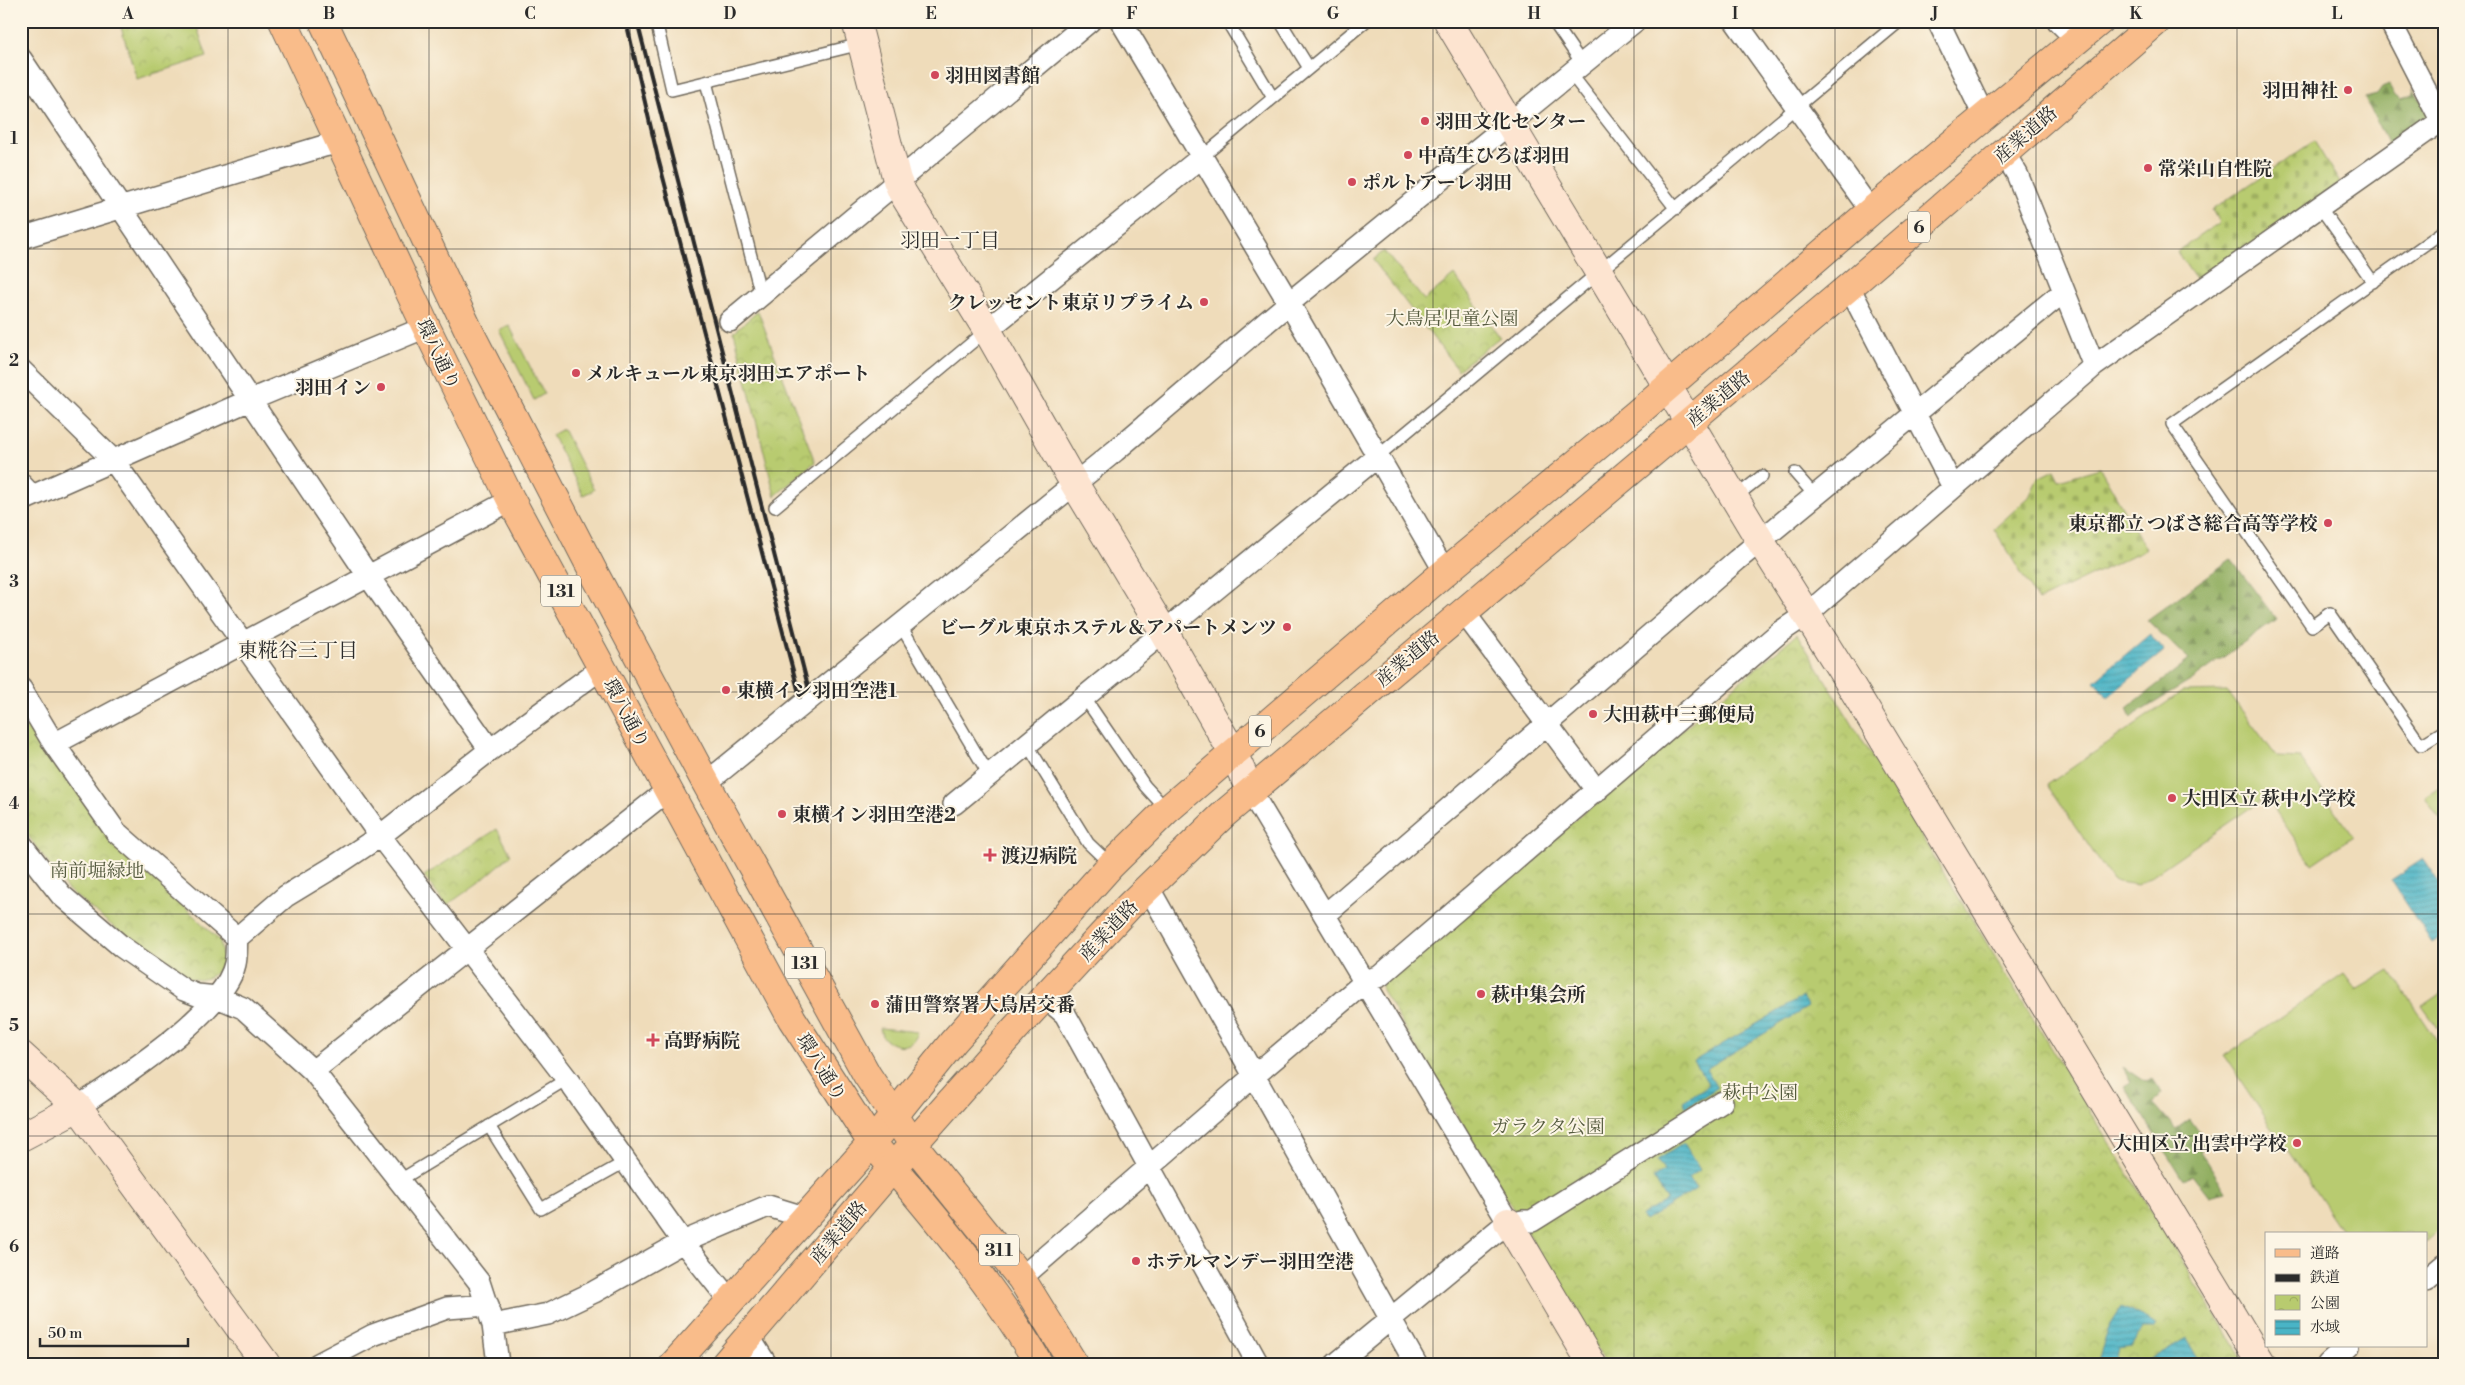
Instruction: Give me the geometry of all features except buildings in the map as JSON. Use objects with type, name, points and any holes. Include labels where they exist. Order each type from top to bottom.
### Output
[{"type":"main road","name":"環八通り","points":[[283,21],[426,327],[511,500],[792,1019],[872,1143],[971,1263],[1011,1318],[1039,1364]]},
{"type":"main road","name":"環八通り","points":[[323,21],[481,356],[706,783],[867,1075],[913,1144],[1021,1278],[1074,1364]]},
{"type":"main road","name":"産業道路","points":[[674,1364],[872,1143],[953,1042],[1111,865],[1167,810],[1445,572],[1667,387],[1871,211],[2100,21]]},
{"type":"main road","name":"産業道路","points":[[725,1364],[913,1144],[1014,1030],[1148,887],[1198,838],[1462,611],[1850,287],[2157,21]]},
{"type":"main road","points":[[2040,71],[2066,24]]},
{"type":"street","points":[[730,321],[1090,21]]},
{"type":"street","points":[[1121,21],[1289,303],[1445,572]]},
{"type":"street","points":[[1448,21],[1734,498],[1807,614],[2262,1364]]},
{"type":"street","points":[[1735,21],[1795,108],[1871,211]]},
{"type":"street","points":[[1021,1278],[1366,981],[1380,976],[1780,632],[1807,614],[2094,366],[2443,122],[2390,21]]},
{"type":"street","points":[[706,783],[901,626],[1289,303],[1508,123],[1577,69],[1632,22]]},
{"type":"street","points":[[1937,27],[1985,118]]},
{"type":"street","points":[[858,33],[897,180],[902,192],[986,330],[1074,483],[1149,596],[1164,632],[1233,753],[1252,792],[1324,915],[1515,1222],[1592,1364]]},
{"type":"street","points":[[21,59],[369,577],[490,750]]},
{"type":"street","points":[[21,238],[339,143]]},
{"type":"street","points":[[2004,153],[2017,174],[2094,366]]},
{"type":"street","points":[[986,330],[1202,157]]},
{"type":"street","points":[[1850,287],[1953,487]]},
{"type":"street","points":[[1324,915],[1761,542],[2063,292]]},
{"type":"street","points":[[29,497],[250,400],[426,327]]},
{"type":"street","points":[[21,370],[113,460],[380,836],[567,1079],[683,1242],[731,1302]]},
{"type":"street","points":[[954,804],[1378,456]]},
{"type":"street","points":[[54,744],[511,500]]},
{"type":"street","points":[[1462,611],[1597,791]]},
{"type":"street","points":[[21,1137],[78,1107],[125,1075],[204,1014],[227,983],[235,964],[237,938],[286,896],[380,836],[490,750],[602,668]]},
{"type":"street","points":[[21,689],[54,744],[116,832],[237,938]]},
{"type":"street","points":[[313,1071],[668,790]]},
{"type":"street","points":[[21,844],[60,895],[122,947],[184,990],[197,995],[217,997],[243,1008],[313,1071],[479,1282],[490,1314],[498,1364]]},
{"type":"street","points":[[1148,887],[1416,1364]]},
{"type":"street","points":[[1046,997],[1065,1014],[1258,1364]]},
{"type":"street","points":[[21,1055],[78,1107],[266,1364]]},
{"type":"street","points":[[1336,1364],[1391,1318],[1515,1222],[1532,1221],[1722,1102]]},
{"type":"street","points":[[318,1364],[373,1335],[447,1308],[490,1314],[548,1314],[594,1292],[683,1242],[768,1206],[804,1217]]},
{"type":"street","points":[[2428,1278],[2444,1265]]},
{"type":"street","points":[[749,1337],[766,1364]]},
{"type":"street","points":[[2328,1364],[2347,1348]]},
{"type":"lane","points":[[656,21],[672,90],[706,82],[858,33]]},
{"type":"lane","points":[[1227,21],[1273,98]]},
{"type":"lane","points":[[1280,21],[1310,68]]},
{"type":"lane","points":[[1553,21],[1577,69],[1676,209]]},
{"type":"lane","points":[[1378,456],[1600,273],[1900,21]]},
{"type":"lane","points":[[1202,157],[1310,68],[1360,23]]},
{"type":"lane","points":[[706,82],[761,295]]},
{"type":"lane","points":[[2320,207],[2373,282]]},
{"type":"lane","points":[[2444,232],[2172,424],[2312,626],[2330,613],[2421,744],[2444,731]]},
{"type":"lane","points":[[775,507],[986,330]]},
{"type":"lane","points":[[1796,473],[1816,497]]},
{"type":"lane","points":[[1734,498],[1762,476]]},
{"type":"lane","points":[[21,477],[29,497]]},
{"type":"lane","points":[[901,626],[989,775]]},
{"type":"lane","points":[[1084,697],[1145,786],[1167,810]]},
{"type":"lane","points":[[1027,744],[1088,843],[1111,865]]},
{"type":"lane","points":[[400,1180],[567,1079]]},
{"type":"lane","points":[[489,1126],[541,1209],[625,1162]]},
{"type":"green space","points":[[119,21],[195,21],[207,57],[137,79]]},
{"type":"green space","points":[[2389,85],[2395,96],[2401,100],[2414,94],[2413,88],[2430,115],[2428,120],[2393,143],[2387,143],[2365,98],[2377,95],[2382,88]]},
{"type":"green space","points":[[2314,141],[2340,183],[2199,284],[2177,252],[2219,222],[2212,210]]},
{"type":"green space","name":"大鳥居児童公園","points":[[1384,251],[1424,300],[1454,275],[1500,337],[1458,370],[1373,260]]},
{"type":"green space","points":[[758,311],[815,462],[775,496],[734,332]]},
{"type":"green space","points":[[509,325],[544,394],[534,400],[499,330]]},
{"type":"green space","points":[[563,429],[594,490],[583,495],[552,435]]},
{"type":"green space","points":[[2100,468],[2146,549],[2038,601],[1994,529],[2029,497],[2038,478],[2054,470],[2059,480]]},
{"type":"green space","points":[[2231,559],[2276,619],[2192,680],[2131,717],[2127,708],[2189,660],[2147,620]]},
{"type":"green space","name":"萩中公園","points":[[1797,634],[2245,1364],[1606,1364],[1382,990],[1382,981]]},
{"type":"green space","points":[[2227,691],[2277,757],[2300,758],[2353,836],[2312,864],[2266,797],[2138,885],[2113,881],[2047,785],[2182,692]]},
{"type":"green space","name":"南前堀緑地","points":[[21,709],[140,864],[220,941],[223,961],[218,971],[210,977],[200,980],[182,977],[121,933],[67,889],[21,826]]},
{"type":"green space","points":[[2444,784],[2444,824],[2425,797]]},
{"type":"green space","points":[[497,829],[511,855],[482,880],[446,906],[424,876]]},
{"type":"green space","points":[[2390,970],[2444,1051],[2444,1226],[2428,1240],[2428,1232],[2343,1232],[2224,1056],[2344,974],[2356,990]]},
{"type":"green space","points":[[2444,991],[2444,1030],[2441,1032],[2422,1006]]},
{"type":"green space","points":[[880,1028],[918,1032],[912,1042],[902,1046],[886,1040],[882,1036]]},
{"type":"green space","points":[[2123,1067],[2145,1082],[2152,1078],[2162,1093],[2153,1103],[2176,1129],[2190,1119],[2208,1145],[2201,1151],[2226,1192],[2209,1196],[2192,1174],[2183,1180],[2124,1086],[2131,1082]]},
{"type":"water","points":[[2150,634],[2164,651],[2108,697],[2094,681]]},
{"type":"water","points":[[2423,859],[2444,890],[2444,935],[2432,943],[2391,880]]},
{"type":"water","points":[[1802,997],[1808,1007],[1706,1069],[1717,1088],[1686,1107],[1683,1101],[1709,1085],[1694,1061]]},
{"type":"water","points":[[1684,1143],[1700,1170],[1689,1178],[1696,1189],[1644,1221],[1641,1216],[1667,1200],[1653,1178],[1664,1171],[1657,1160]]},
{"type":"water","points":[[2122,1307],[2157,1325],[2154,1329],[2142,1329],[2132,1346],[2118,1348],[2114,1364],[2097,1364],[2108,1329]]},
{"type":"water","points":[[2186,1338],[2201,1364],[2143,1364]]},
{"type":"railway","points":[[626,21],[658,158],[800,697]]},
{"type":"railway","points":[[637,21],[809,690]]},
{"type":"place","name":"羽田図書館","points":[[935,75]]},
{"type":"place","name":"羽田神社","points":[[2348,90]]},
{"type":"place","name":"羽田文化センター","points":[[1425,121]]},
{"type":"place","name":"中高生ひろば羽田","points":[[1408,155]]},
{"type":"place","name":"常栄山自性院","points":[[2148,168]]},
{"type":"place","name":"ポルトアーレ羽田","points":[[1352,182]]},
{"type":"place","name":"クレッセント東京リプライム","points":[[1204,302]]},
{"type":"place","name":"メルキュール東京羽田エアポート","points":[[576,373]]},
{"type":"place","name":"羽田イン","points":[[381,387]]},
{"type":"place","name":"東京都立 つばさ総合高等学校","points":[[2328,523]]},
{"type":"place","name":"ビーグル東京ホステル＆アパートメンツ","points":[[1287,627]]},
{"type":"place","name":"東横イン羽田空港1","points":[[726,690]]},
{"type":"place","name":"大田萩中三郵便局","points":[[1593,714]]},
{"type":"place","name":"大田区立 萩中小学校","points":[[2172,798]]},
{"type":"place","name":"東横イン羽田空港2","points":[[782,814]]},
{"type":"place","name":"渡辺病院","points":[[990,855]]},
{"type":"place","name":"萩中集会所","points":[[1481,994]]},
{"type":"place","name":"蒲田警察署大鳥居交番","points":[[875,1004]]},
{"type":"place","name":"高野病院","points":[[653,1040]]},
{"type":"place","name":"大田区立 出雲中学校","points":[[2297,1143]]},
{"type":"place","name":"ホテルマンデー羽田空港","points":[[1136,1261]]},
{"type":"district","name":"羽田一丁目","points":[[950,240]]},
{"type":"district","name":"東糀谷三丁目","points":[[298,650]]},
{"type":"park label","name":"ガラクタ公園","points":[[1548,1126]]}]
